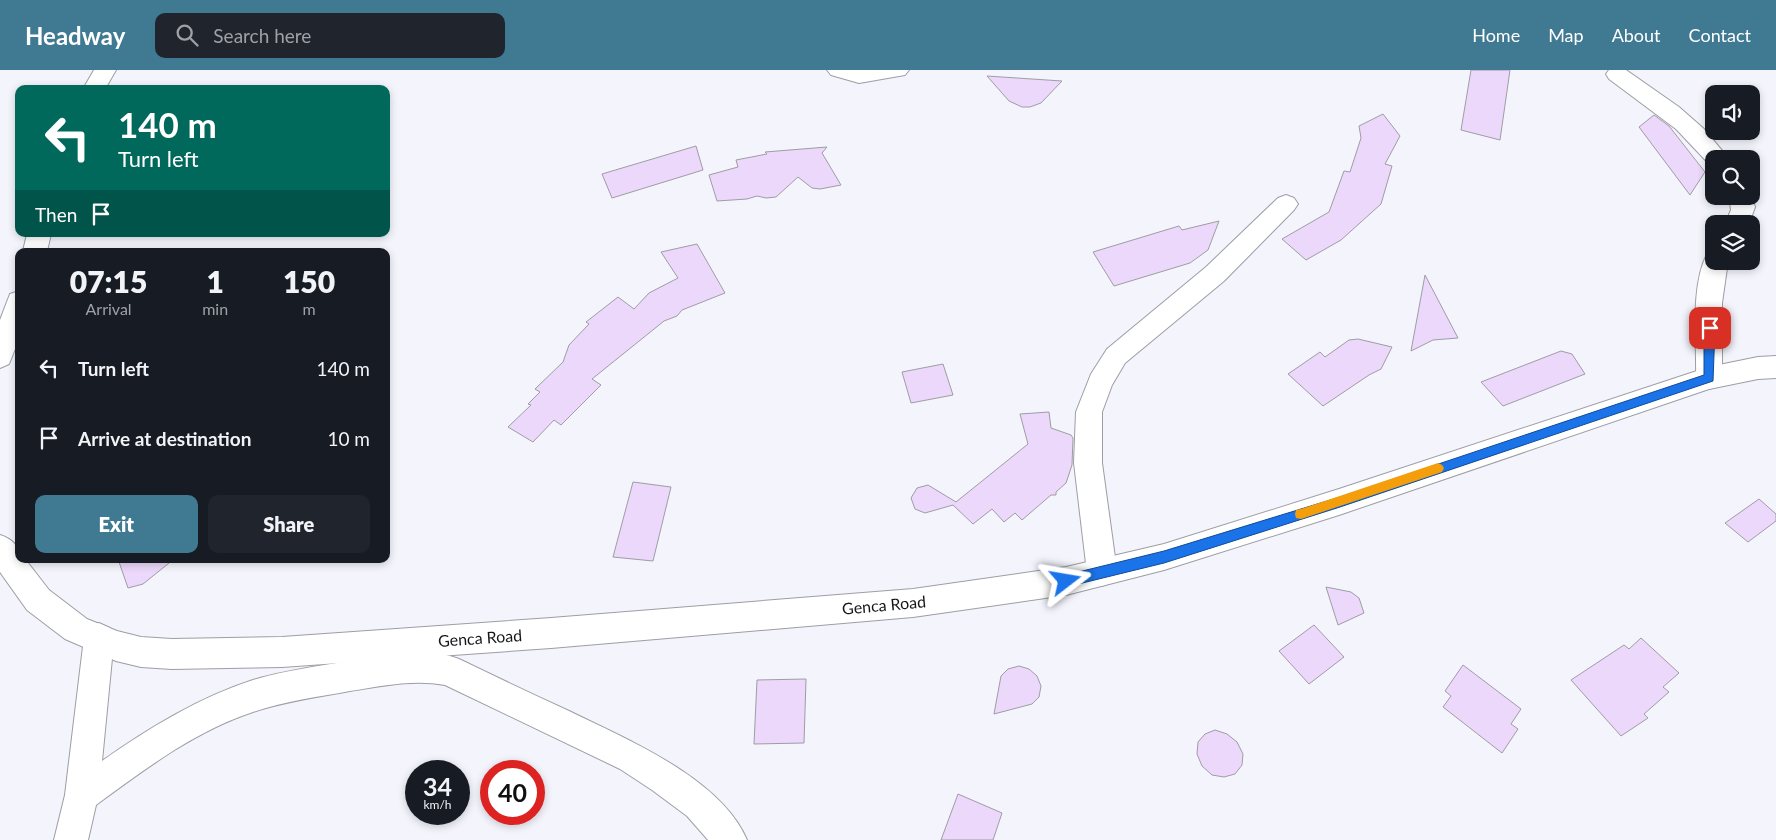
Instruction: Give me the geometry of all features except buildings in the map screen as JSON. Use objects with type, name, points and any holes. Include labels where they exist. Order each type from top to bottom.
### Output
[{"type":"street","points":[[96,85],[105,70]]},
{"type":"street","points":[[838,70],[858,76],[898,70]]},
{"type":"street","points":[[1617,74],[1694,132],[1712,150]]},
{"type":"street","points":[[1102,572],[1088,462],[1089,412],[1100,382],[1116,356],[1215,274],[1286,204]]},
{"type":"street","points":[[1709,378],[1710,295],[1714,270]]},
{"type":"street","points":[[0,357],[15,313]]},
{"type":"street","name":"Genca Road","points":[[0,548],[38,600],[76,629],[116,646],[141,652],[172,654],[282,652],[912,604],[1066,581],[1164,557],[1340,502],[1709,378],[1758,368],[1776,367]]},
{"type":"street","points":[[71,840],[82,795],[99,638]]},
{"type":"street","points":[[82,795],[171,733],[250,696],[280,688],[382,670],[416,666],[436,667],[448,670],[631,758],[664,778],[699,804],[730,840]]},
{"type":"slow traffic","points":[[1301,514],[1438,468]]},
{"type":"route","points":[[1066,581],[1164,557],[1340,502],[1709,378],[1710,328]]}]
